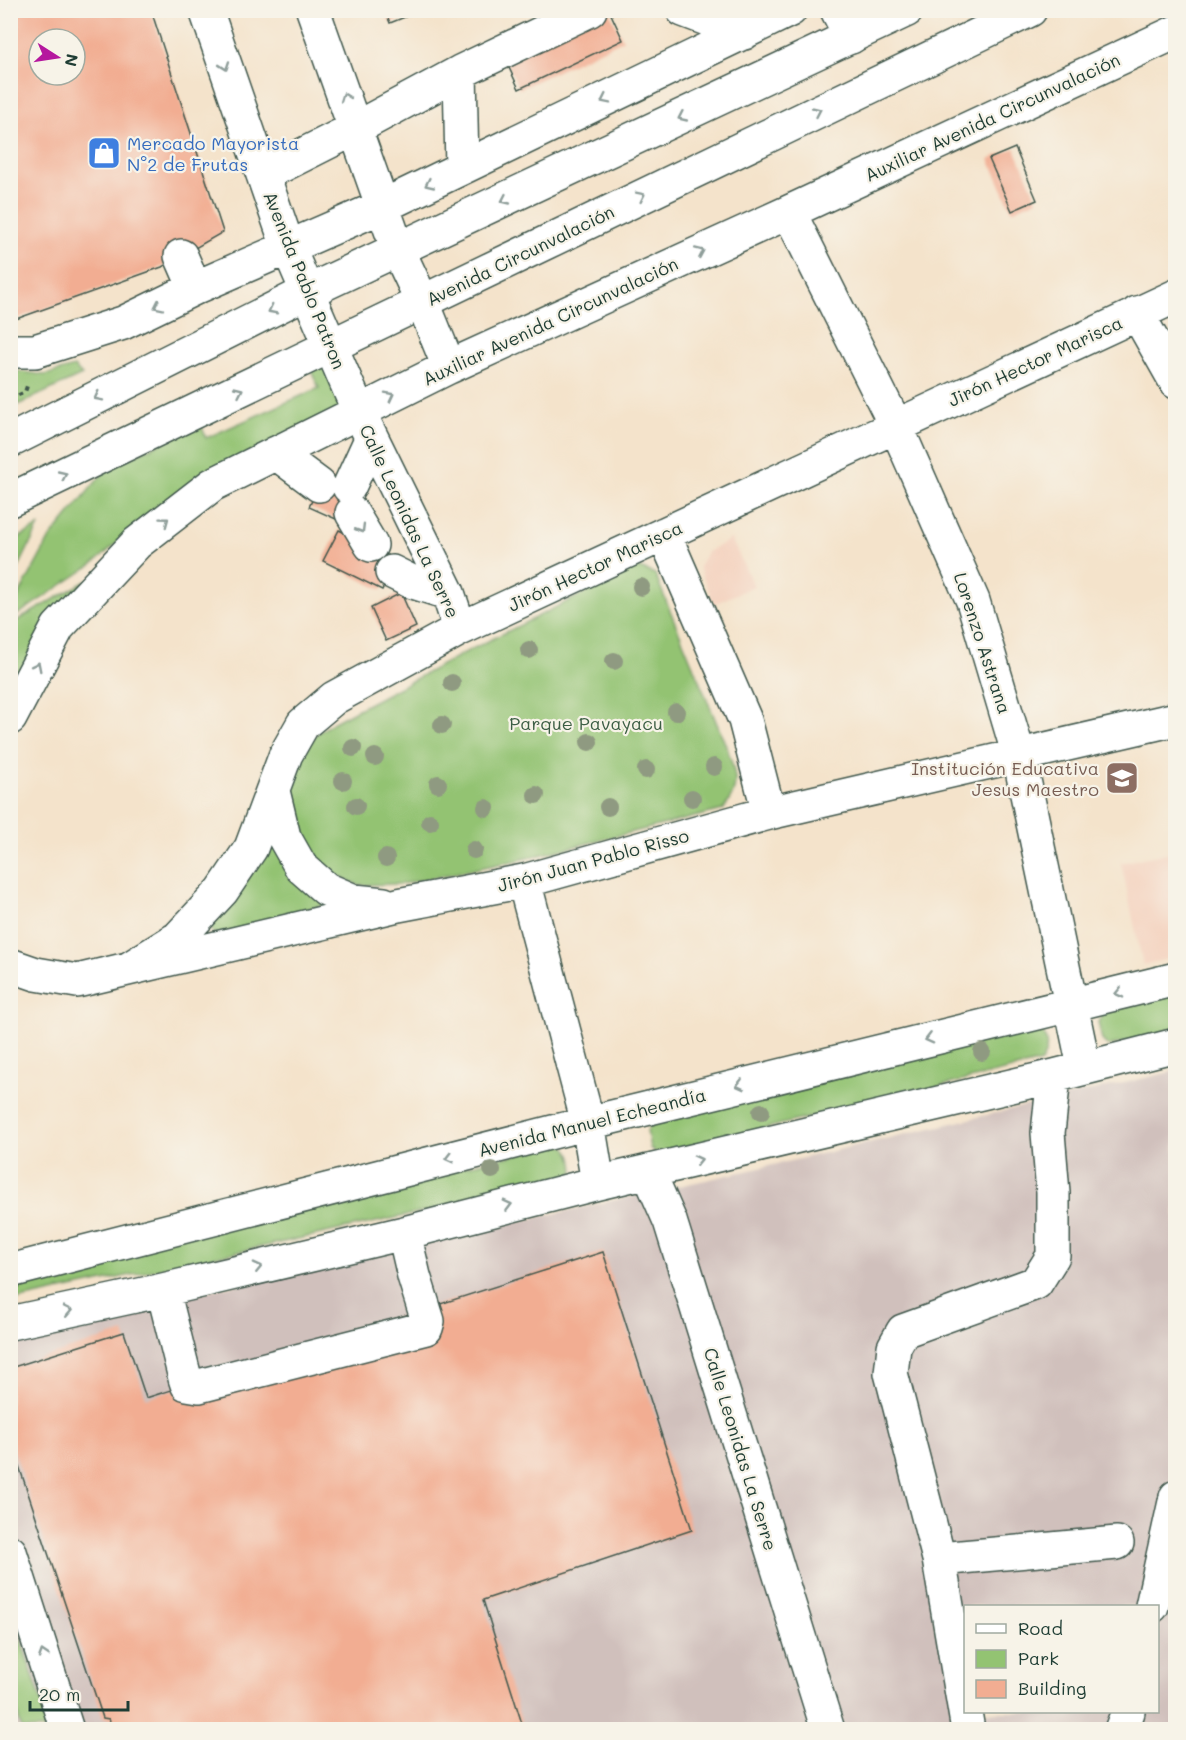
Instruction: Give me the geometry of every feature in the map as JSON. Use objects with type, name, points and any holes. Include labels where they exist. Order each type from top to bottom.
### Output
[{"type":"street","name":"Avenida Pablo Patron","points":[[206,10],[288,247],[365,425]]},
{"type":"street","points":[[313,10],[398,250],[449,367]]},
{"type":"street","points":[[263,175],[460,72],[590,10]]},
{"type":"street","points":[[683,10],[744,33]]},
{"type":"street","points":[[10,351],[35,351],[123,323],[195,288],[383,206],[790,10]]},
{"type":"street","points":[[10,441],[307,292],[398,250],[844,24],[907,10]]},
{"type":"street","name":"Avenida Circunvalación","points":[[10,500],[331,348],[751,142],[1030,10]]},
{"type":"street","name":"Auxiliar Avenida Circunvalación","points":[[10,718],[58,627],[137,543],[212,485],[276,453],[365,425],[449,367],[1176,32]]},
{"type":"street","points":[[460,72],[462,168]]},
{"type":"street","name":"Lorenzo Astrana","points":[[789,212],[896,426],[973,601],[1019,756],[1070,1004],[1069,1071],[1048,1133],[1053,1193],[1053,1256],[1036,1283],[903,1331],[894,1347],[891,1373],[939,1559],[964,1706]]},
{"type":"street","points":[[181,256],[195,288]]},
{"type":"street","name":"Jirón Hector Marisca","points":[[130,968],[178,938],[222,891],[251,848],[286,754],[303,724],[334,698],[460,629],[1176,296]]},
{"type":"street","points":[[1137,313],[1176,382]]},
{"type":"street","points":[[340,495],[365,425]]},
{"type":"street","name":"Calle Leonidas La Serre","points":[[365,425],[448,593],[460,629]]},
{"type":"street","points":[[276,453],[340,495],[371,545]]},
{"type":"street","points":[[664,534],[745,720],[769,813]]},
{"type":"street","points":[[392,572],[448,593]]},
{"type":"street","name":"Jirón Juan Pablo Risso","points":[[10,965],[36,974],[77,981],[398,905],[524,881],[769,813],[1176,719]]},
{"type":"street","points":[[273,790],[284,837],[301,867],[326,889],[354,901],[398,905]]},
{"type":"street","points":[[524,881],[588,1123],[598,1183]]},
{"type":"street","name":"Avenida Manuel Echeandía","points":[[10,1271],[588,1123],[1176,979]]},
{"type":"street","points":[[10,1323],[163,1290],[404,1233],[598,1183],[1176,1045]]},
{"type":"street","name":"Calle Leonidas La Serre","points":[[648,1171],[669,1221],[828,1730]]},
{"type":"street","points":[[163,1290],[187,1384],[199,1386],[428,1327],[404,1233]]},
{"type":"street","points":[[1152,1605],[1176,1497]]},
{"type":"street","points":[[939,1559],[1117,1543]]},
{"type":"street","points":[[10,1552],[67,1730]]},
{"type":"street","name":"Lorenzo Astrana","points":[[965,1713],[968,1730]]},
{"type":"street","points":[[1121,1730],[1128,1713]]},
{"type":"shaded area","points":[[731,539],[754,586],[714,604],[699,567],[707,552]]},
{"type":"shaded area","points":[[1175,851],[1175,957],[1143,965],[1121,863]]},
{"type":"shaded area","points":[[1175,1071],[1175,1729],[11,1730],[11,1335],[795,1160]]},
{"type":"green space","points":[[328,363],[349,406],[140,523],[93,564],[11,619],[11,610],[50,538],[107,468],[201,424],[206,438],[319,388],[311,371]]},
{"type":"green space","points":[[74,367],[82,375],[11,408],[11,370],[45,375]]},
{"type":"green space","points":[[39,526],[11,583],[11,542]]},
{"type":"green space","name":"Parque Pavayacu","points":[[637,567],[655,574],[727,748],[733,765],[735,787],[723,810],[519,860],[402,884],[358,885],[328,871],[309,853],[290,825],[287,802],[291,776],[315,735],[334,722],[468,651]]},
{"type":"green space","points":[[86,581],[11,692],[11,624]]},
{"type":"green space","points":[[268,824],[326,904],[219,936],[211,931],[213,919]]},
{"type":"green space","points":[[1175,990],[1175,1031],[1108,1046],[1102,1040],[1098,1022],[1104,1013]]},
{"type":"green space","points":[[1029,1029],[1043,1033],[1045,1037],[1046,1051],[1041,1062],[657,1154],[650,1148],[647,1131],[653,1120]]},
{"type":"green space","points":[[562,1144],[570,1153],[574,1166],[574,1171],[566,1181],[11,1301],[10,1272]]},
{"type":"green space","points":[[10,1608],[51,1729],[22,1729],[11,1693]]},
{"type":"building","name":"Mercado Mayorista N°2 de Frutas","points":[[10,10],[151,10],[223,232],[162,267],[16,319],[10,319]]},
{"type":"building","points":[[385,10],[420,10],[420,11],[390,23]]},
{"type":"building","points":[[601,10],[609,10],[623,40],[519,89],[504,57]]},
{"type":"building","points":[[1015,148],[1037,200],[1012,211],[989,159]]},
{"type":"building","points":[[324,475],[361,493],[347,524],[309,507]]},
{"type":"building","points":[[339,530],[397,560],[382,590],[323,561]]},
{"type":"building","points":[[401,593],[416,627],[386,641],[371,608]]},
{"type":"building","points":[[603,1252],[692,1530],[483,1600],[524,1730],[113,1730],[109,1719],[103,1718],[10,1439],[10,1368],[124,1332],[146,1398]]},
{"type":"place","name":"Mercado Mayorista N°2 de Frutas","points":[[104,153]]},
{"type":"place","name":"Institución Educativa Jesus Maestro","points":[[1122,778]]}]
